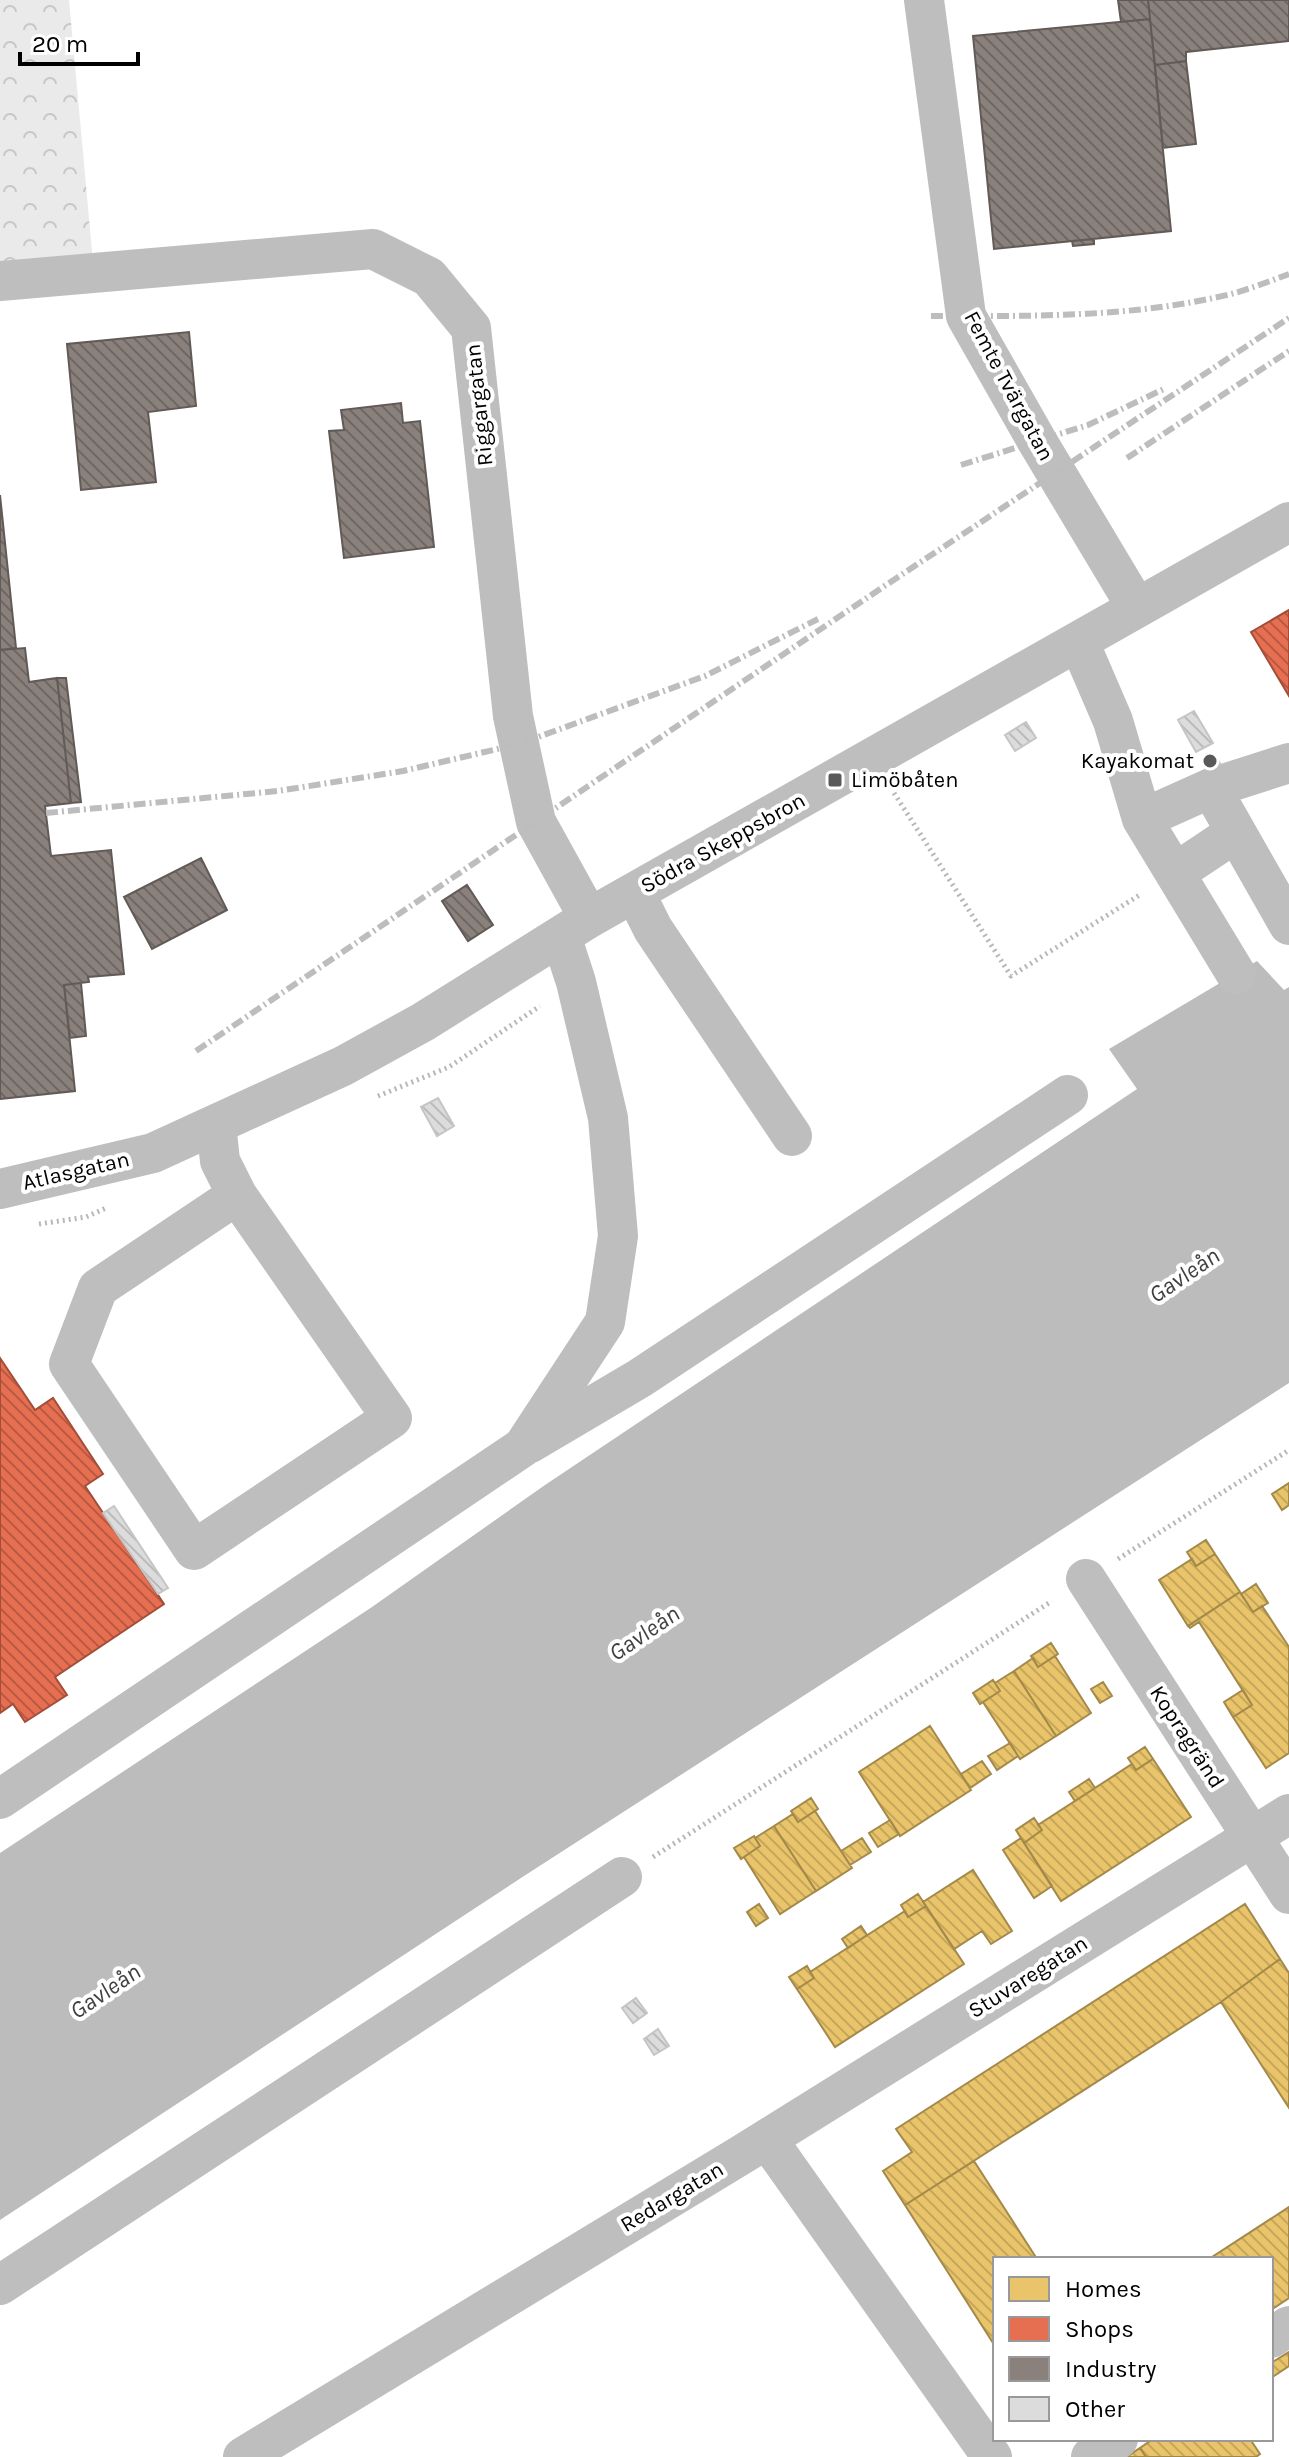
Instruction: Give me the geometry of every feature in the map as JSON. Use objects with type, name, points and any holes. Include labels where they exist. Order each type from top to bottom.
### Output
[{"type":"street","name":"Femte Tvärgatan","points":[[924,0],[966,316],[1137,608]]},
{"type":"street","name":"Riggargatan","points":[[0,281],[373,249],[429,277],[471,328],[513,716],[536,822],[575,927],[576,982],[608,1118],[618,1236],[605,1322],[523,1447]]},
{"type":"street","name":"Södra Skeppsbron","points":[[153,1153],[343,1066],[423,1022],[575,927],[1289,522]]},
{"type":"street","points":[[1079,642],[1113,721],[1142,819],[1236,974]]},
{"type":"street","points":[[1142,819],[1211,788],[1289,763]]},
{"type":"street","points":[[1211,788],[1289,925]]},
{"type":"street","points":[[1175,873],[1235,833]]},
{"type":"street","points":[[635,893],[653,929],[792,1136]]},
{"type":"street","points":[[0,1799],[523,1447],[640,1378],[1068,1095]]},
{"type":"street","points":[[216,1124],[220,1161],[237,1195],[392,1418],[194,1550],[69,1364],[98,1288],[237,1195]]},
{"type":"street","name":"Atlasgatan","points":[[0,1189],[153,1153]]},
{"type":"street","name":"Kopragränd","points":[[1086,1579],[1289,1894]]},
{"type":"street","name":"Stuvaregatan","points":[[767,2139],[1289,1814]]},
{"type":"street","points":[[0,2285],[622,1877]]},
{"type":"street","points":[[767,2139],[992,2457]]},
{"type":"street","name":"Redargatan","points":[[243,2457],[767,2139]]},
{"type":"street","points":[[1091,2457],[1115,2441]]},
{"type":"path","points":[[894,793],[1011,976],[1175,873]]},
{"type":"path","points":[[622,1877],[1289,1450]]},
{"type":"green space","points":[[0,0],[69,0],[94,273],[0,281]]},
{"type":"water","name":"Gavleån","points":[[1257,961],[1284,990],[1289,987],[1289,1383],[524,1876],[0,2220],[0,1853],[372,1607],[545,1485],[1137,1089],[1109,1049]]},
{"type":"building: Homes","points":[[1289,1483],[1289,1505],[1282,1510],[1272,1494]]},
{"type":"building: Homes","points":[[1206,1540],[1215,1554],[1196,1566],[1187,1552]]},
{"type":"building: Homes","points":[[1215,1554],[1240,1592],[1188,1626],[1159,1580],[1192,1559],[1196,1566]]},
{"type":"building: Homes","points":[[1256,1584],[1268,1603],[1253,1612],[1241,1594]]},
{"type":"building: Homes","points":[[1240,1592],[1253,1612],[1262,1606],[1289,1647],[1289,1753],[1266,1768],[1233,1717],[1252,1705],[1199,1622],[1190,1628],[1188,1626]]},
{"type":"building: Homes","points":[[1051,1643],[1058,1654],[1038,1667],[1031,1656]]},
{"type":"building: Homes","points":[[1055,1656],[1091,1713],[1056,1736],[1014,1671],[1033,1658],[1038,1667]]},
{"type":"building: Homes","points":[[1014,1671],[1056,1736],[1020,1759],[983,1702],[1000,1691],[995,1683]]},
{"type":"building: Homes","points":[[993,1680],[1000,1691],[980,1704],[973,1693]]},
{"type":"building: Homes","points":[[1103,1682],[1112,1696],[1100,1703],[1091,1689]]},
{"type":"building: Homes","points":[[1243,1690],[1252,1705],[1233,1717],[1224,1702]]},
{"type":"building: Homes","points":[[930,1726],[971,1790],[900,1836],[859,1772]]},
{"type":"building: Homes","points":[[1010,1743],[1018,1756],[997,1770],[988,1756]]},
{"type":"building: Homes","points":[[1145,1747],[1153,1759],[1136,1770],[1128,1758]]},
{"type":"building: Homes","points":[[1153,1759],[1191,1817],[1061,1901],[1024,1843],[1042,1830],[1038,1825],[1132,1764],[1136,1770]]},
{"type":"building: Homes","points":[[982,1761],[991,1774],[970,1788],[961,1774]]},
{"type":"building: Homes","points":[[1089,1779],[1095,1788],[1075,1801],[1069,1792]]},
{"type":"building: Homes","points":[[811,1798],[818,1809],[798,1822],[791,1811]]},
{"type":"building: Homes","points":[[815,1811],[852,1868],[816,1891],[774,1826],[793,1814],[798,1822]]},
{"type":"building: Homes","points":[[1034,1818],[1042,1830],[1024,1843],[1016,1830]]},
{"type":"building: Homes","points":[[890,1820],[899,1834],[878,1847],[869,1833]]},
{"type":"building: Homes","points":[[774,1826],[816,1891],[780,1914],[744,1857],[760,1846],[755,1838]]},
{"type":"building: Homes","points":[[754,1836],[760,1846],[741,1859],[734,1848]]},
{"type":"building: Homes","points":[[862,1838],[871,1852],[850,1865],[841,1851]]},
{"type":"building: Homes","points":[[1021,1838],[1052,1886],[1034,1898],[1003,1850]]},
{"type":"building: Homes","points":[[973,1870],[1012,1931],[991,1944],[982,1931],[954,1949],[923,1902]]},
{"type":"building: Homes","points":[[918,1894],[926,1906],[908,1917],[901,1905]]},
{"type":"building: Homes","points":[[759,1904],[768,1918],[756,1926],[747,1912]]},
{"type":"building: Homes","points":[[1245,1904],[1280,1959],[1221,2002],[905,2205],[883,2171],[912,2152],[896,2129]]},
{"type":"building: Homes","points":[[926,1906],[964,1964],[835,2047],[797,1989],[814,1978],[810,1972],[905,1911],[908,1917]]},
{"type":"building: Homes","points":[[861,1926],[867,1935],[848,1948],[842,1939]]},
{"type":"building: Homes","points":[[1280,1959],[1289,1973],[1289,2108],[1221,2002]]},
{"type":"building: Homes","points":[[807,1966],[814,1978],[797,1989],[789,1977]]},
{"type":"building: Homes","points":[[974,2161],[1036,2257],[993,2257],[993,2343],[905,2205]]},
{"type":"building: Homes","points":[[1289,2207],[1289,2298],[1273,2309],[1273,2257],[1212,2257]]},
{"type":"building: Homes","points":[[1289,2352],[1289,2366],[1273,2377],[1273,2362]]},
{"type":"building: Homes","points":[[1150,2441],[1251,2441],[1260,2454],[1256,2457],[1146,2457],[1140,2448]]},
{"type":"building: Homes","points":[[1140,2448],[1146,2457],[1128,2456]]},
{"type":"building: Shops","points":[[1289,610],[1289,696],[1251,632]]},
{"type":"building: Shops","points":[[0,1358],[35,1410],[53,1398],[103,1474],[85,1486],[164,1604],[55,1677],[67,1695],[25,1722],[13,1704],[0,1713]]},
{"type":"building: Industry","points":[[1118,0],[1148,0],[1150,19],[1121,22]]},
{"type":"building: Industry","points":[[1148,0],[1289,0],[1289,41],[1186,52],[1186,61],[1155,65]]},
{"type":"building: Industry","points":[[1150,19],[1171,231],[994,249],[973,36]]},
{"type":"building: Industry","points":[[1186,61],[1196,144],[1163,148],[1155,65]]},
{"type":"building: Industry","points":[[1094,239],[1094,244],[1073,246],[1072,241]]},
{"type":"building: Industry","points":[[189,332],[196,406],[148,412],[156,482],[81,490],[67,344]]},
{"type":"building: Industry","points":[[401,403],[403,423],[420,421],[434,547],[344,558],[329,431],[344,430],[341,410]]},
{"type":"building: Industry","points":[[0,495],[16,648],[0,650]]},
{"type":"building: Industry","points":[[25,648],[29,682],[57,678],[71,803],[45,806],[51,856],[111,850],[124,974],[88,977],[89,982],[64,985],[75,1091],[0,1099],[0,650]]},
{"type":"building: Industry","points":[[57,678],[66,678],[81,802],[71,803]]},
{"type":"building: Industry","points":[[201,858],[227,910],[152,949],[124,897]]},
{"type":"building: Industry","points":[[467,885],[493,925],[468,941],[442,901]]},
{"type":"building: Industry","points":[[81,983],[86,1036],[70,1038],[64,985]]},
{"type":"building: Other","points":[[1194,711],[1213,743],[1196,752],[1178,720]]},
{"type":"building: Other","points":[[1026,722],[1036,738],[1015,751],[1005,735]]},
{"type":"building: Other","points":[[1217,758],[1227,777],[1213,784],[1204,766]]},
{"type":"building: Other","points":[[438,1098],[454,1126],[437,1136],[421,1107]]},
{"type":"building: Other","points":[[114,1506],[168,1588],[158,1594],[103,1513]]},
{"type":"building: Other","points":[[636,1998],[647,2013],[633,2023],[622,2008]]},
{"type":"building: Other","points":[[658,2029],[669,2046],[654,2055],[644,2039]]},
{"type":"railway","points":[[931,316],[1081,314],[1157,308],[1231,294],[1289,274]]},
{"type":"railway","points":[[196,1051],[883,587],[1289,318]]},
{"type":"railway","points":[[1127,458],[1289,351]]},
{"type":"railway","points":[[961,465],[1088,425],[1166,388]]},
{"type":"railway","points":[[46,813],[278,791],[403,771],[519,744],[705,676],[818,619]]},
{"type":"place","name":"Kayakomat","points":[[1210,761]]},
{"type":"place","name":"Limöbåten","points":[[835,780]]}]
